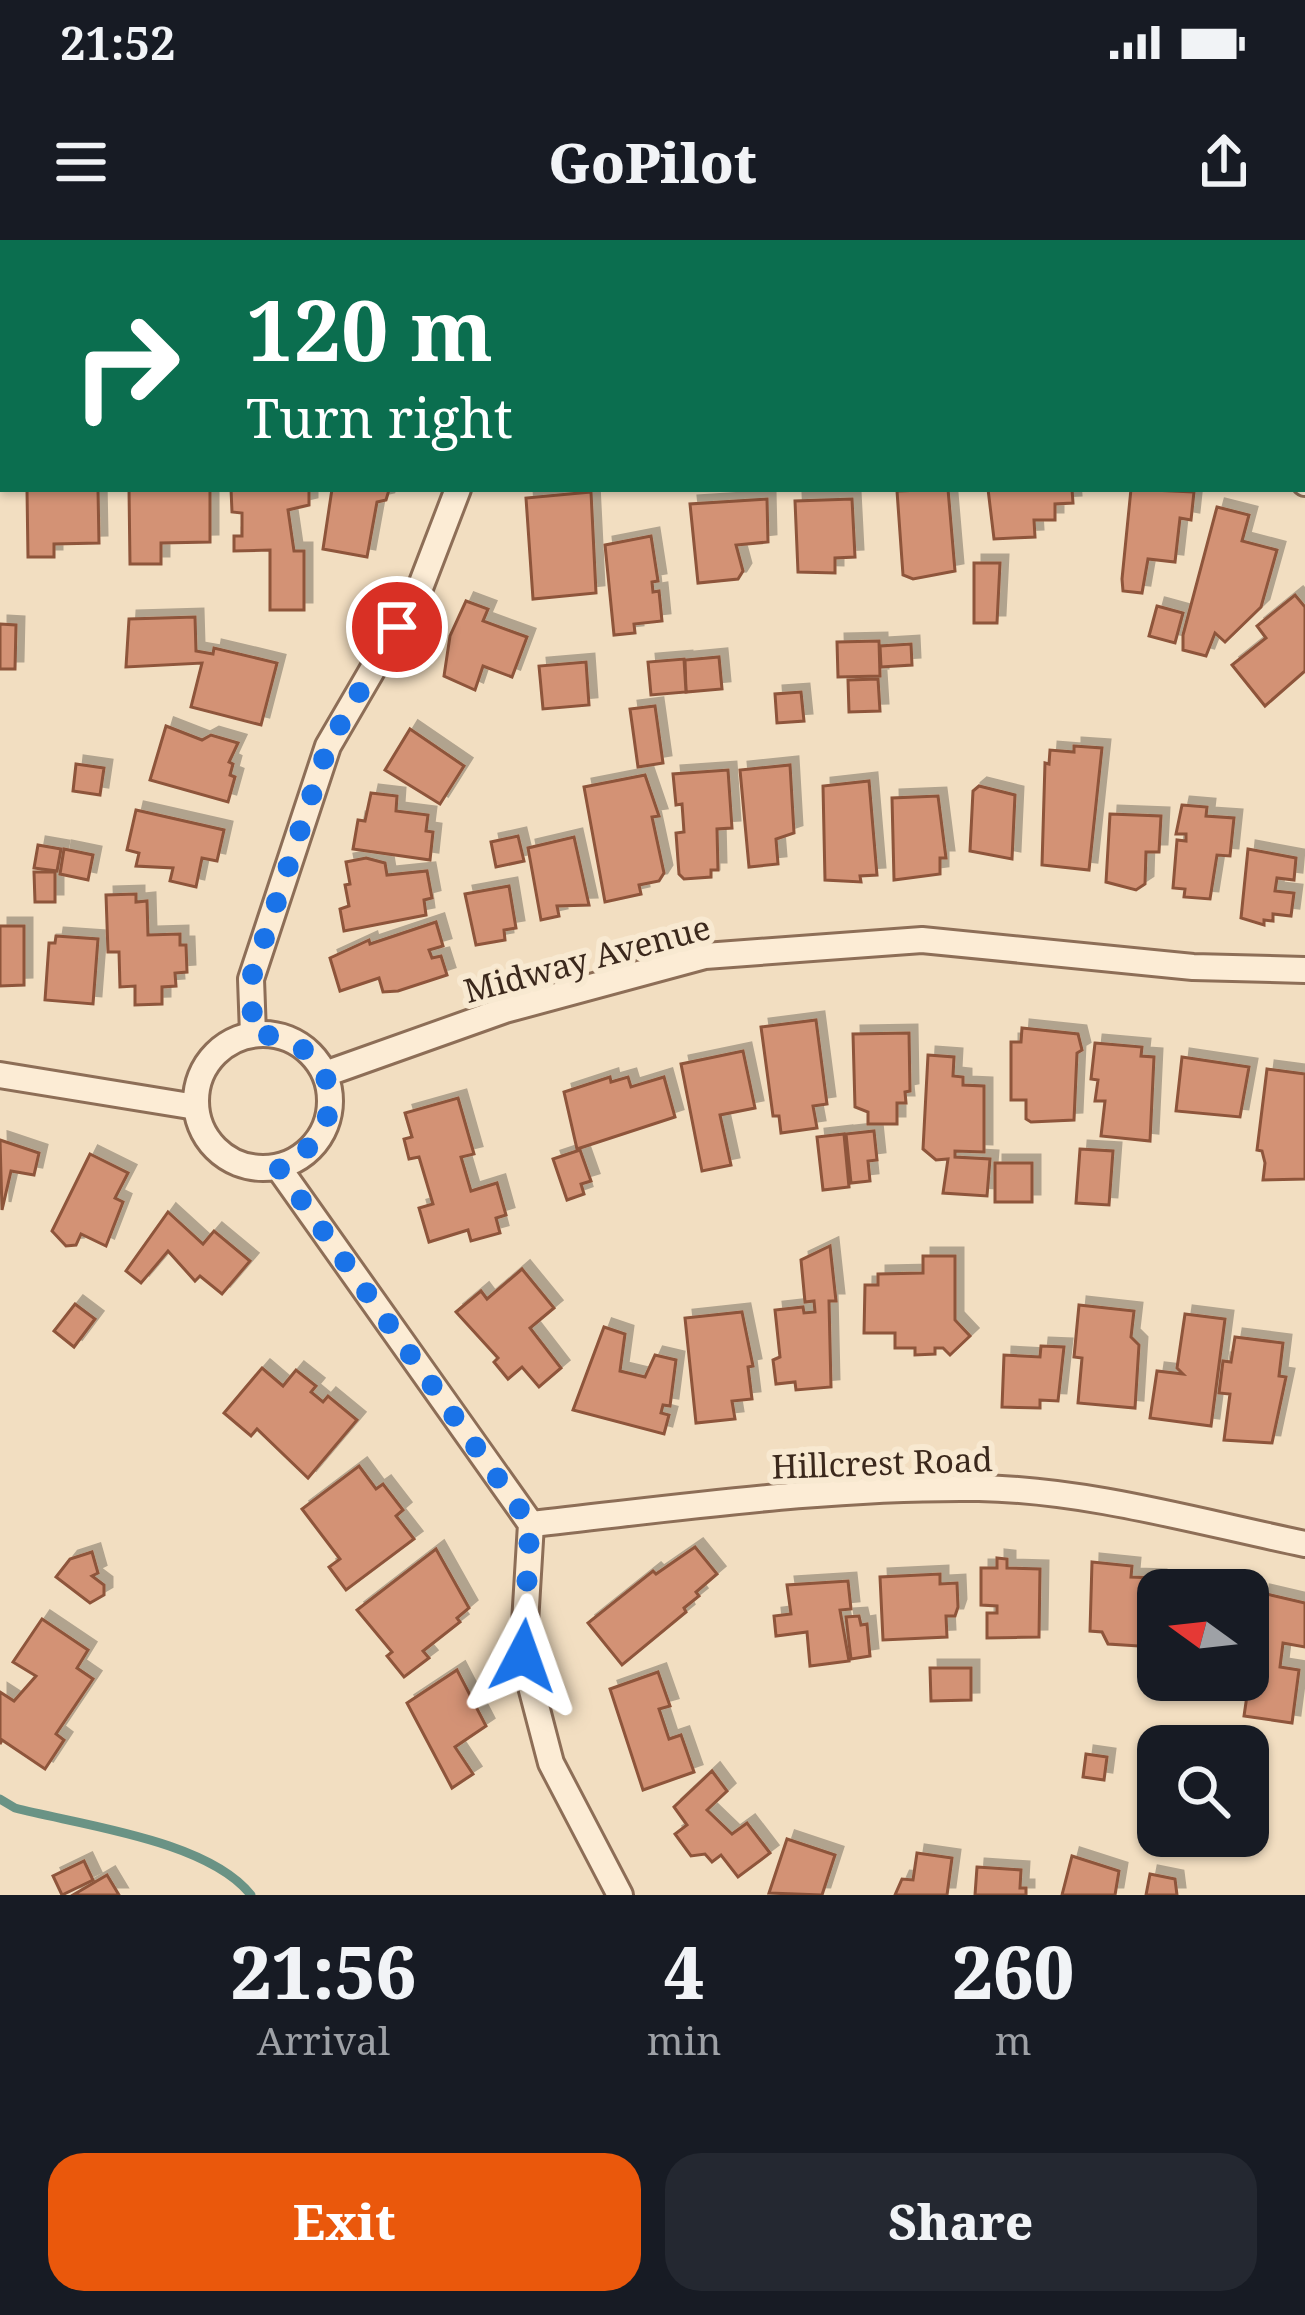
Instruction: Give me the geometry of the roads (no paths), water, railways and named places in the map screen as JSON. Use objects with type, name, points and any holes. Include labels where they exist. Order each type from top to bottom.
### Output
[{"type":"street","points":[[253,1034],[251,979],[328,746],[420,587],[454,494]]},
{"type":"street","name":"Midway Avenue","points":[[325,1074],[505,1010],[705,956],[922,940],[1193,967],[1305,970]]},
{"type":"street","points":[[253,1034],[296,1042],[325,1074],[330,1092],[323,1131],[296,1159],[278,1167],[233,1162],[214,1148],[196,1107],[204,1067],[234,1040],[253,1034]]},
{"type":"street","points":[[0,1075],[196,1107]]},
{"type":"street","points":[[278,1167],[530,1524],[523,1656],[551,1763],[620,1895]]},
{"type":"street","name":"Hillcrest Road","points":[[530,1524],[821,1493],[983,1488],[1098,1502],[1305,1544]]},
{"type":"waterway","points":[[0,1799],[15,1808],[175,1848],[231,1876],[251,1895]]}]
